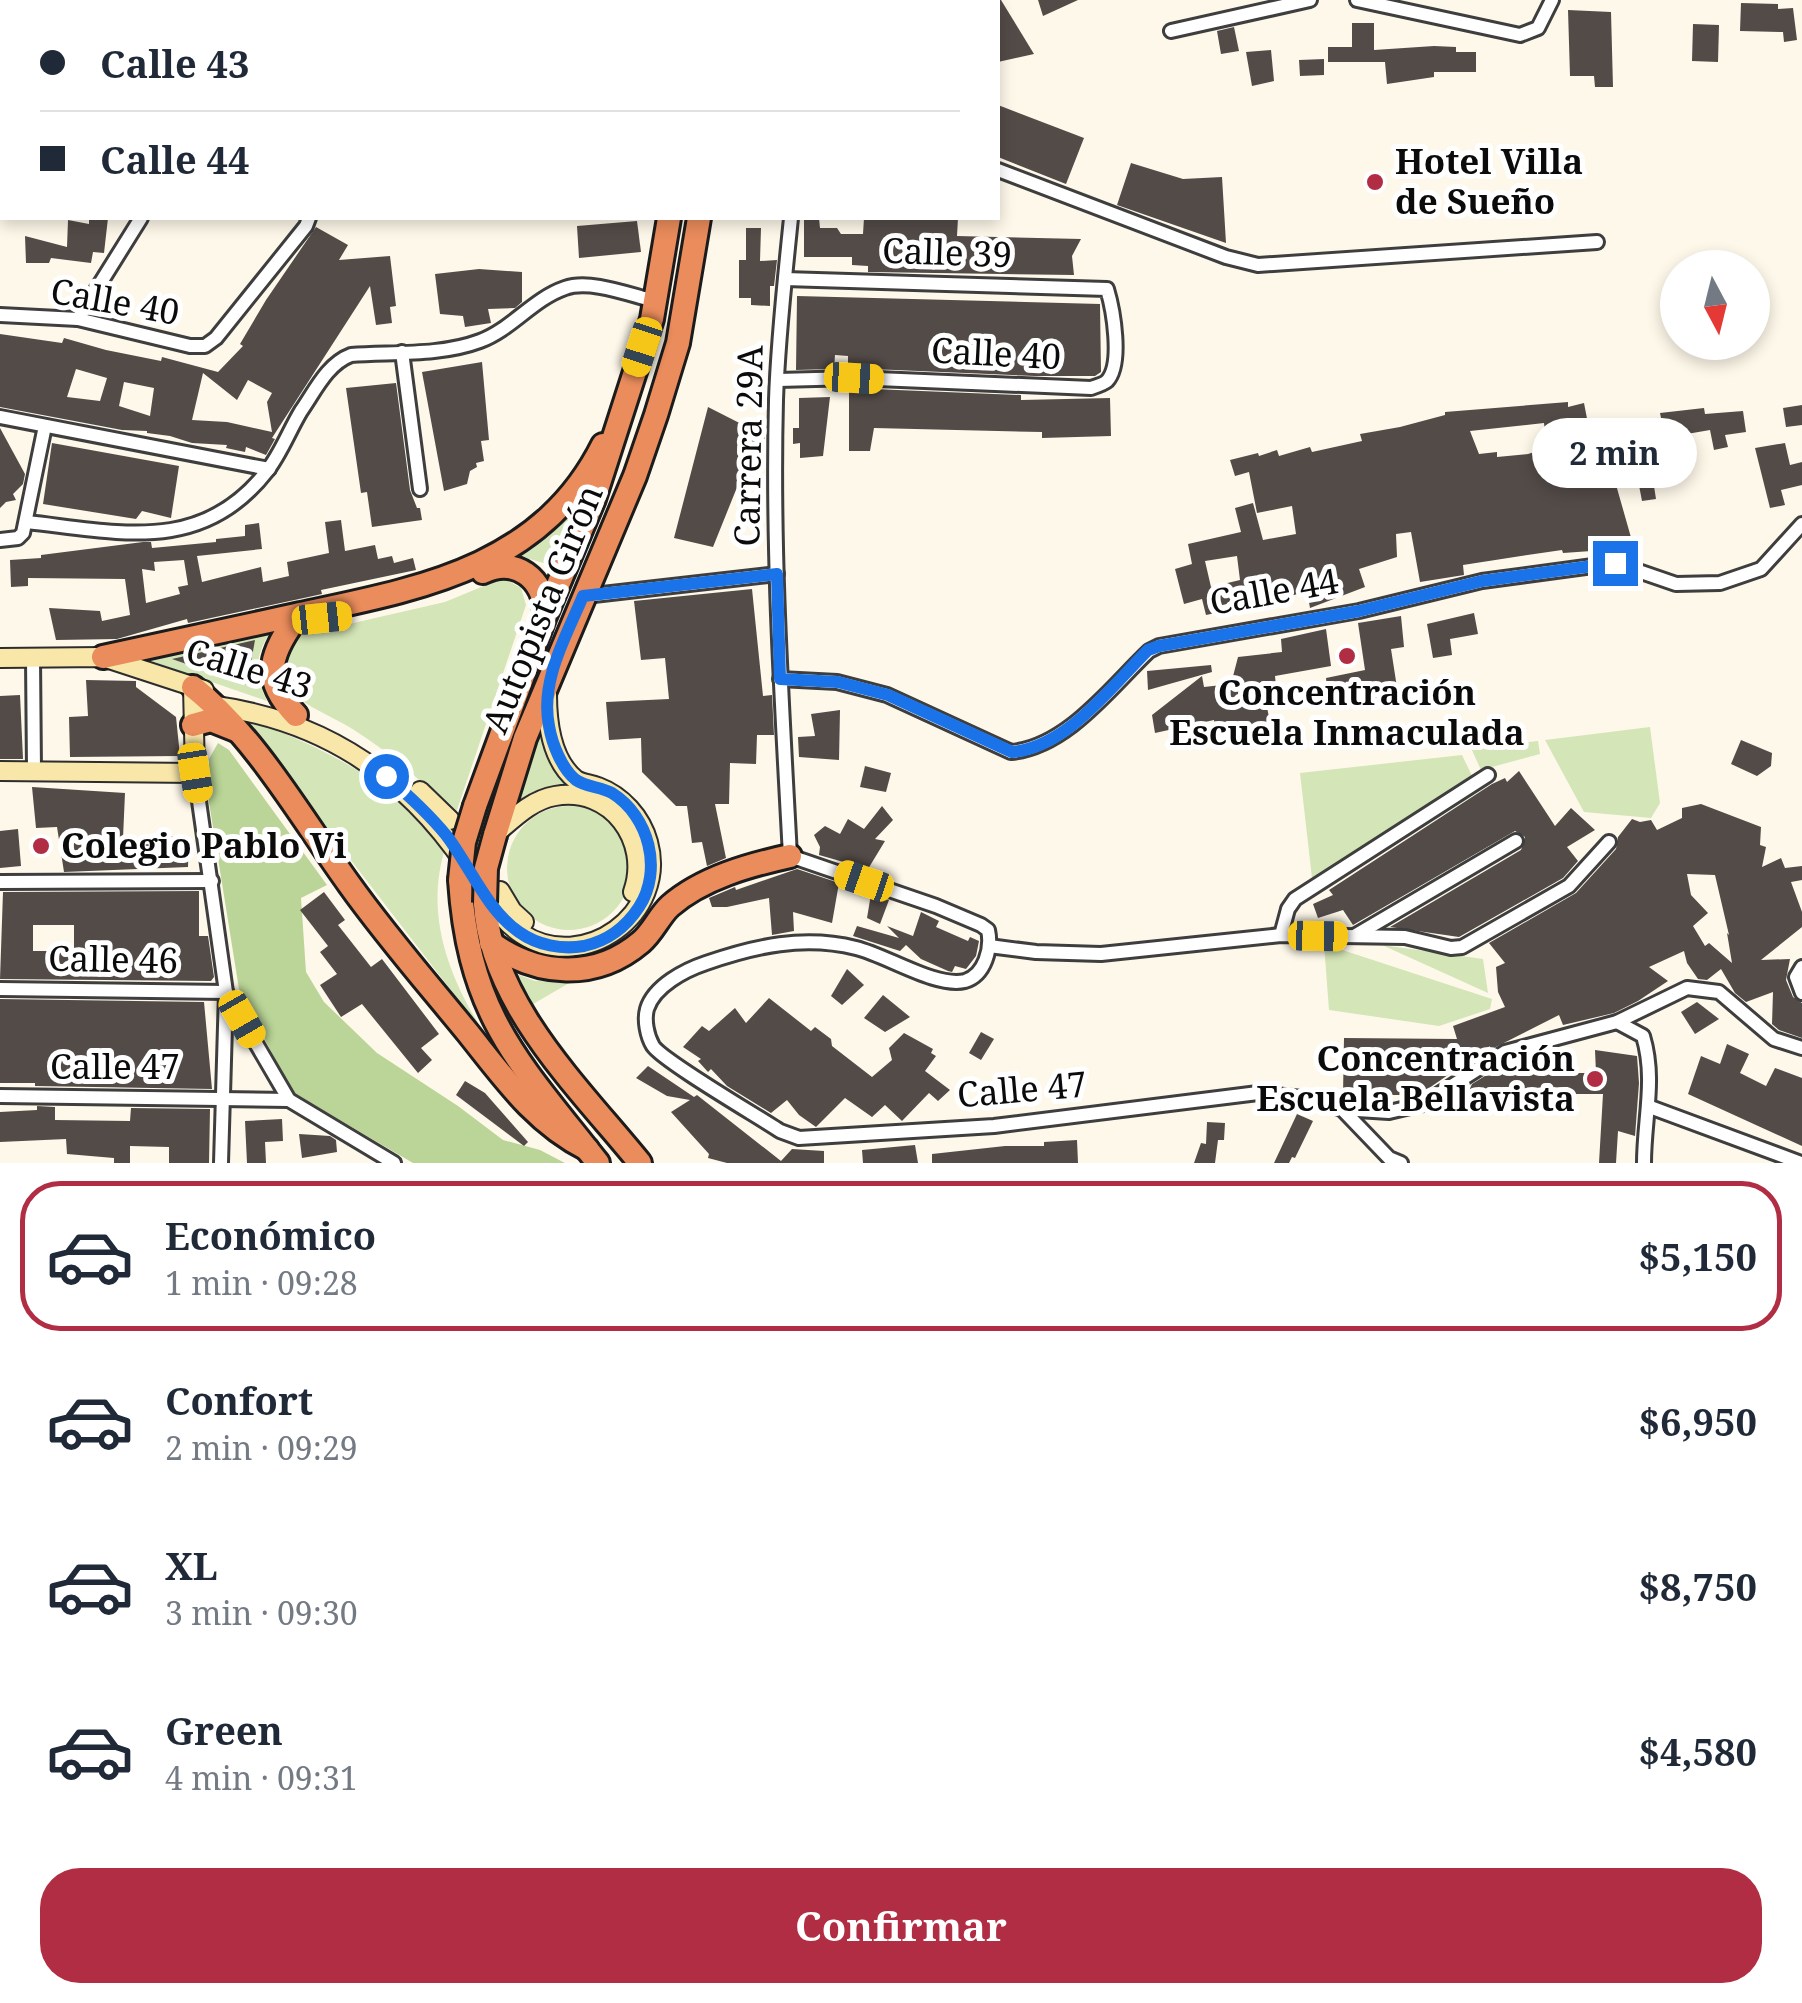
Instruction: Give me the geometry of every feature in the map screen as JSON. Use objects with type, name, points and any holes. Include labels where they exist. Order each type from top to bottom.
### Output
[{"type":"highway","name":"Autopista Girón","points":[[592,1156],[516,1060],[496,1028],[469,956],[460,880],[464,842],[475,806],[545,616],[594,498],[625,402],[655,302],[668,220]]},
{"type":"highway","name":"Autopista Girón","points":[[640,1163],[523,1015],[491,943],[493,897],[486,868],[525,738],[636,476],[656,415],[678,343],[698,220]]},
{"type":"highway","points":[[103,658],[436,583],[483,563],[512,547],[559,506],[597,457],[625,402]]},
{"type":"highway","points":[[296,714],[281,700],[273,680],[273,660],[280,640],[294,621],[350,615],[405,603],[457,585],[494,566],[508,566],[532,578],[541,589],[545,616]]},
{"type":"highway","points":[[193,687],[236,730],[355,892],[515,1092],[558,1135],[592,1156]]},
{"type":"highway","points":[[193,725],[211,720],[236,730]]},
{"type":"highway","points":[[491,943],[508,955],[547,969],[588,968],[626,953],[650,933],[668,908],[696,889],[726,874],[790,856]]},
{"type":"street","points":[[1170,31],[1310,0]]},
{"type":"street","points":[[1357,0],[1520,35],[1538,28],[1552,0]]},
{"type":"street","points":[[1000,171],[1226,257],[1258,265],[1597,242]]},
{"type":"street","points":[[78,318],[140,220]]},
{"type":"street","name":"Calle 40","points":[[0,316],[78,318],[190,346],[205,346],[216,338],[307,220]]},
{"type":"street","name":"Carrera 29A","points":[[790,856],[777,574],[778,380],[791,220]]},
{"type":"street","name":"Calle 39","points":[[785,279],[1107,289],[1113,308],[1114,367],[1106,382],[1091,388]]},
{"type":"street","points":[[26,522],[136,534],[219,517],[244,498],[269,469],[299,415],[339,360],[351,355],[446,350],[480,341],[567,287],[584,286],[655,302]]},
{"type":"street","points":[[402,352],[420,489]]},
{"type":"street","name":"Calle 40","points":[[778,380],[854,378],[1091,388]]},
{"type":"street","points":[[0,417],[269,469]]},
{"type":"street","points":[[0,540],[18,538],[26,522],[46,426]]},
{"type":"street","name":"Calle 44","points":[[780,679],[838,682],[888,695],[1012,752],[1031,751],[1084,714],[1148,650],[1159,646],[1359,611],[1482,581],[1615,563],[1676,584],[1720,583],[1761,569],[1802,526]]},
{"type":"street","points":[[583,596],[777,574]]},
{"type":"street","name":"Calle 43","points":[[0,658],[103,658],[296,714],[346,739],[394,770],[450,820]]},
{"type":"street","points":[[33,658],[34,770]]},
{"type":"street","name":"Calle 43","points":[[193,725],[198,716],[216,706],[276,716],[351,752],[386,776],[436,824],[508,924],[542,944],[581,946],[618,931],[632,917],[642,901],[651,862],[641,824],[630,808],[615,795],[578,782],[562,760],[548,724],[547,684]]},
{"type":"street","points":[[193,687],[195,773],[226,992],[221,1163]]},
{"type":"street","points":[[0,770],[195,773]]},
{"type":"street","points":[[1281,935],[1288,909],[1296,899],[1488,775]]},
{"type":"street","points":[[493,897],[529,926],[550,935],[574,936],[596,930],[623,909],[638,878],[638,855],[631,833],[617,814],[598,801],[576,795],[553,796],[531,804],[495,834]]},
{"type":"street","points":[[1354,937],[1516,841]]},
{"type":"street","points":[[790,856],[966,919],[988,930],[989,946],[1101,954],[1281,935],[1405,938],[1451,948],[1471,944],[1568,886],[1583,874],[1608,842]]},
{"type":"street","points":[[0,882],[212,880]]},
{"type":"street","name":"Calle 47","points":[[989,946],[978,972],[960,982],[938,979],[854,947],[804,942],[752,948],[701,964],[668,983],[646,1011],[648,1032],[654,1048],[780,1131],[799,1138],[994,1126],[1258,1093],[1342,1109],[1389,1112],[1422,1104],[1506,1052],[1617,1022],[1687,988],[1719,992],[1774,1039],[1802,1048]]},
{"type":"street","points":[[1802,966],[1796,977],[1802,993]]},
{"type":"street","name":"Calle 46","points":[[0,989],[226,992]]},
{"type":"street","points":[[226,992],[288,1100],[394,1163]]},
{"type":"street","points":[[1617,1022],[1643,1036],[1650,1076],[1644,1163]]},
{"type":"street","name":"Calle 47","points":[[0,1096],[288,1100]]},
{"type":"street","points":[[1650,1107],[1801,1163]]},
{"type":"street","points":[[1342,1109],[1388,1158],[1400,1163]]},
{"type":"green space","points":[[592,478],[554,575],[547,564],[516,555],[576,504]]},
{"type":"green space","points":[[503,578],[521,588],[526,605],[455,816],[382,749],[307,704],[282,684],[287,643],[301,635],[445,602]]},
{"type":"green space","points":[[275,626],[263,644],[258,662],[267,701],[139,657]]},
{"type":"green space","points":[[240,716],[352,767],[402,802],[446,846],[438,897],[444,946],[462,993],[487,1037]]},
{"type":"green space","points":[[1650,727],[1660,803],[1651,818],[1584,812],[1545,740]]},
{"type":"green space","points":[[541,728],[572,786],[557,789],[510,812]]},
{"type":"green space","points":[[1538,741],[1540,754],[1481,770],[1471,748]]},
{"type":"green space","points":[[218,743],[229,750],[327,885],[301,898],[306,972],[324,1002],[377,1053],[503,1140],[540,1150],[565,1163],[413,1163],[292,1092],[239,989],[208,796],[209,759]]},
{"type":"green space","points":[[1462,755],[1472,776],[1312,878],[1300,773]]},
{"type":"green space","points":[[569,806],[593,810],[613,824],[627,844],[631,868],[627,892],[613,912],[593,926],[569,930],[545,926],[525,912],[511,892],[507,868],[511,844],[525,824],[545,810]]},
{"type":"green space","points":[[1324,944],[1492,999],[1490,1009],[1439,1026],[1329,1010]]},
{"type":"green space","points":[[1382,945],[1483,959],[1488,993]]},
{"type":"green space","points":[[514,973],[535,981],[576,979],[528,1007]]},
{"type":"building","points":[[1000,0],[1001,0],[1034,54],[1000,62]]},
{"type":"building","points":[[1038,0],[1078,0],[1043,16]]},
{"type":"building","points":[[1741,3],[1793,8],[1797,40],[1784,42],[1783,32],[1740,31]]},
{"type":"building","points":[[1568,10],[1611,12],[1613,87],[1595,87],[1594,76],[1570,76]]},
{"type":"building","points":[[1352,23],[1374,23],[1374,50],[1434,46],[1476,52],[1476,72],[1434,72],[1434,77],[1387,84],[1385,62],[1328,62],[1328,47],[1352,47]]},
{"type":"building","points":[[1693,24],[1719,25],[1718,62],[1692,61]]},
{"type":"building","points":[[1234,27],[1239,51],[1221,54],[1217,31]]},
{"type":"building","points":[[1271,50],[1274,81],[1252,86],[1246,52]]},
{"type":"building","points":[[1324,59],[1324,75],[1300,76],[1299,60]]},
{"type":"building","points":[[1000,106],[1084,138],[1066,184],[1000,158]]},
{"type":"building","points":[[1131,163],[1183,179],[1222,177],[1226,243],[1117,205]]},
{"type":"building","points":[[68,220],[89,224],[89,220],[108,220],[104,253],[93,252],[91,263],[51,258],[49,263],[26,263],[25,236],[67,247]]},
{"type":"building","points":[[804,220],[819,220],[820,228],[837,228],[841,234],[863,234],[864,220],[958,220],[957,236],[1081,239],[1072,256],[1074,275],[868,272],[868,266],[852,265],[852,257],[804,257]]},
{"type":"building","points":[[637,221],[641,252],[579,258],[577,226]]},
{"type":"building","points":[[316,227],[348,245],[339,260],[390,256],[396,306],[390,307],[392,323],[376,325],[370,286],[272,438],[275,439],[266,455],[246,447],[245,452],[226,448],[227,445],[192,443],[147,431],[122,430],[0,407],[0,334],[62,343],[64,338],[218,372],[243,346],[240,344]],"holes":[[[76,369],[107,378],[100,401],[67,397]],[[203,373],[237,400],[248,380],[272,393],[267,402],[272,432],[227,422],[192,420]],[[124,382],[154,388],[150,416],[119,406]]]},
{"type":"building","points":[[746,228],[761,228],[760,261],[777,260],[774,286],[770,286],[770,306],[751,305],[751,298],[739,298],[739,260],[746,260]]},
{"type":"building","points":[[479,269],[522,272],[522,302],[515,308],[488,309],[491,323],[465,327],[463,316],[440,314],[435,274]]},
{"type":"building","points":[[797,296],[1100,304],[1101,372],[1095,376],[1035,376],[848,368],[848,356],[835,355],[834,369],[796,370]]},
{"type":"building","points":[[482,362],[489,440],[481,441],[484,461],[476,463],[477,467],[470,471],[467,484],[444,491],[422,372]]},
{"type":"building","points":[[396,383],[410,490],[422,520],[372,527],[367,492],[361,493],[346,388]]},
{"type":"building","points":[[849,388],[1021,395],[1021,400],[1110,398],[1111,436],[1042,438],[1042,432],[874,428],[870,451],[849,451]]},
{"type":"building","points":[[830,397],[823,456],[800,458],[800,443],[793,444],[793,428],[799,428],[799,398]]},
{"type":"building","points":[[1584,403],[1590,434],[1600,431],[1602,436],[1652,429],[1652,424],[1662,423],[1660,413],[1704,408],[1705,414],[1743,411],[1746,432],[1725,435],[1728,447],[1714,450],[1710,430],[1681,435],[1686,460],[1651,467],[1656,499],[1642,501],[1632,449],[1607,453],[1634,548],[1563,553],[1562,550],[1463,565],[1464,575],[1420,582],[1411,532],[1396,534],[1397,557],[1359,569],[1365,587],[1310,608],[1307,591],[1265,604],[1250,606],[1249,599],[1218,606],[1220,612],[1206,615],[1202,599],[1184,604],[1175,569],[1192,564],[1188,544],[1241,532],[1235,508],[1253,503],[1263,540],[1296,534],[1292,506],[1257,513],[1249,472],[1235,476],[1230,460],[1277,450],[1279,456],[1310,447],[1312,452],[1362,441],[1360,434],[1400,427],[1445,412]],"holes":[[[1544,423],[1547,448],[1528,454],[1479,454],[1470,431]],[[1237,556],[1240,580],[1211,587],[1205,561]]]},
{"type":"building","points":[[1802,405],[1802,425],[1786,427],[1783,408]]},
{"type":"building","points":[[708,407],[765,436],[758,463],[748,460],[713,547],[674,538]]},
{"type":"building","points":[[0,428],[25,474],[23,484],[13,494],[16,500],[0,508]]},
{"type":"building","points":[[52,443],[179,466],[171,518],[142,511],[136,519],[43,504]]},
{"type":"building","points":[[1785,443],[1790,465],[1802,462],[1802,485],[1781,490],[1785,505],[1770,508],[1755,448]]},
{"type":"building","points":[[341,520],[345,551],[375,545],[378,559],[392,556],[394,563],[413,558],[416,570],[188,623],[187,619],[117,639],[56,640],[49,608],[100,611],[102,621],[130,615],[125,579],[28,578],[28,586],[11,587],[10,560],[143,542],[151,542],[152,548],[216,542],[245,536],[245,525],[259,523],[262,549],[197,556],[202,582],[261,567],[263,582],[289,576],[287,562],[329,553],[325,522]],"holes":[[[184,560],[188,585],[178,587],[180,594],[146,603],[142,569],[155,571],[154,562]]]},
{"type":"building","points":[[752,589],[763,696],[772,695],[774,735],[757,735],[756,764],[730,763],[729,804],[715,804],[726,858],[707,866],[702,842],[692,843],[687,806],[676,806],[642,772],[641,738],[609,740],[606,702],[669,699],[665,658],[641,660],[634,601]]},
{"type":"building","points":[[1474,613],[1478,634],[1450,639],[1452,655],[1433,658],[1427,624]]},
{"type":"building","points":[[1401,616],[1404,647],[1391,649],[1398,694],[1329,708],[1326,678],[1365,670],[1358,623]]},
{"type":"building","points":[[1326,629],[1331,666],[1275,676],[1276,686],[1263,688],[1270,722],[1244,727],[1243,721],[1215,728],[1214,720],[1155,733],[1152,715],[1202,676],[1204,687],[1231,684],[1238,657],[1282,652],[1281,639]]},
{"type":"building","points":[[255,640],[247,685],[172,659]]},
{"type":"building","points":[[1211,665],[1212,672],[1148,690],[1147,671]]},
{"type":"building","points":[[86,680],[136,681],[136,687],[176,717],[180,756],[70,757],[69,717],[88,716]]},
{"type":"building","points":[[20,695],[23,759],[0,759],[0,696]]},
{"type":"building","points":[[840,710],[839,760],[799,757],[798,737],[815,736],[811,714]]},
{"type":"building","points":[[1741,740],[1772,753],[1771,766],[1757,776],[1731,764]]},
{"type":"building","points":[[865,766],[891,773],[886,792],[860,787]]},
{"type":"building","points":[[1519,771],[1555,826],[1571,808],[1595,830],[1567,847],[1578,861],[1563,878],[1459,937],[1390,927],[1521,850],[1525,837],[1515,831],[1353,925],[1343,910],[1318,918],[1313,904],[1333,895],[1329,890],[1492,784],[1505,778],[1507,782]]},
{"type":"building","points":[[32,787],[125,793],[123,838],[189,836],[188,867],[64,872],[57,827],[36,828]]},
{"type":"building","points":[[1701,804],[1761,827],[1760,845],[1766,847],[1762,867],[1781,858],[1785,868],[1802,866],[1802,880],[1791,882],[1802,912],[1802,927],[1761,960],[1790,959],[1786,980],[1793,997],[1802,1003],[1802,1038],[1772,1024],[1773,992],[1746,1002],[1735,993],[1721,969],[1707,980],[1698,979],[1684,951],[1649,967],[1668,981],[1614,1013],[1563,1025],[1559,1015],[1488,1051],[1490,1046],[1419,1095],[1343,1095],[1344,1038],[1457,1039],[1453,1026],[1505,1007],[1498,992],[1496,967],[1505,963],[1489,943],[1576,893],[1616,849],[1618,837],[1632,819],[1651,820],[1657,830],[1682,818],[1682,808]],"holes":[[[1687,874],[1715,875],[1729,935],[1732,963],[1709,943],[1705,946],[1693,926],[1708,913],[1691,895]]]},
{"type":"building","points":[[882,806],[893,820],[875,839],[885,841],[868,869],[819,855],[814,835],[825,826],[840,834],[848,819],[864,829]]},
{"type":"building","points":[[18,829],[21,866],[0,868],[0,831]]},
{"type":"building","points":[[797,869],[839,883],[832,923],[793,912],[794,931],[772,935],[769,898],[712,907],[709,898]]},
{"type":"building","points":[[199,891],[199,936],[208,936],[214,977],[211,981],[0,979],[3,892]],"holes":[[[33,925],[74,925],[74,951],[33,951]]]},
{"type":"building","points":[[324,892],[345,920],[338,925],[371,967],[382,959],[439,1034],[421,1048],[432,1060],[418,1073],[362,1004],[341,1017],[320,985],[337,974],[320,952],[328,946],[300,910]]},
{"type":"building","points":[[871,894],[889,900],[880,924],[867,918]]},
{"type":"building","points":[[921,912],[939,921],[936,927],[968,941],[970,937],[979,941],[976,956],[966,969],[955,966],[952,972],[948,971],[921,959],[906,945],[900,951],[853,936],[857,926],[899,938],[887,926],[913,936]]},
{"type":"building","points":[[847,969],[864,985],[842,1005],[831,996]]},
{"type":"building","points":[[883,995],[910,1017],[885,1032],[864,1018]]},
{"type":"building","points":[[769,998],[811,1031],[815,1027],[831,1039],[832,1046],[872,1077],[892,1060],[889,1048],[904,1033],[933,1049],[931,1053],[936,1056],[925,1071],[950,1090],[938,1101],[929,1093],[902,1121],[885,1105],[872,1117],[845,1098],[816,1127],[787,1100],[771,1113],[727,1086],[711,1069],[708,1072],[698,1061],[701,1059],[683,1047],[702,1026],[709,1031],[735,1008],[746,1023]]},
{"type":"building","points":[[0,999],[204,1002],[212,1089],[0,1083]]},
{"type":"building","points":[[1697,1002],[1719,1019],[1695,1034],[1681,1012]]},
{"type":"building","points":[[981,1032],[994,1039],[981,1060],[969,1053]]},
{"type":"building","points":[[1727,1044],[1749,1054],[1740,1073],[1766,1086],[1775,1068],[1802,1078],[1802,1146],[1688,1094],[1701,1056],[1720,1064]]},
{"type":"building","points":[[1595,1050],[1637,1056],[1635,1136],[1618,1131],[1616,1163],[1599,1163],[1603,1094],[1568,1094],[1568,1087],[1498,1089],[1496,1102],[1464,1102],[1472,1084],[1509,1061],[1560,1066],[1560,1073],[1596,1073]]},
{"type":"building","points":[[648,1066],[694,1097],[697,1095],[781,1161],[792,1149],[824,1151],[824,1163],[727,1163],[708,1158],[709,1154],[671,1112],[690,1100],[667,1096],[636,1078]]},
{"type":"building","points":[[465,1081],[485,1093],[528,1142],[524,1146],[456,1095]]},
{"type":"building","points":[[37,1106],[55,1107],[55,1120],[130,1121],[131,1108],[210,1109],[209,1163],[169,1163],[169,1147],[130,1146],[130,1163],[114,1163],[114,1158],[67,1154],[66,1139],[0,1142],[0,1112],[37,1110]]},
{"type":"building","points":[[1297,1114],[1313,1121],[1295,1158],[1289,1163],[1274,1163]]},
{"type":"building","points":[[282,1119],[283,1141],[265,1142],[266,1163],[247,1163],[245,1121]]},
{"type":"building","points":[[1207,1122],[1225,1123],[1224,1140],[1218,1140],[1215,1163],[1194,1163],[1201,1143],[1206,1144]]},
{"type":"building","points":[[299,1134],[330,1136],[336,1140],[337,1152],[302,1158]]},
{"type":"building","points":[[1077,1140],[1078,1163],[932,1163],[932,1154]]},
{"type":"building","points":[[915,1145],[918,1163],[863,1163],[862,1150]]},
{"type":"place","name":"Hotel Villa de Sueño","points":[[1375,182]]},
{"type":"place","name":"Concentración Escuela Inmaculada","points":[[1347,656]]},
{"type":"place","name":"Colegio Pablo Vi","points":[[41,846]]},
{"type":"place","name":"Concentración Escuela Bellavista","points":[[1595,1079]]},
{"type":"route","points":[[386,776],[446,834],[508,924],[542,944],[561,948],[581,946],[618,931],[632,917],[649,882],[651,862],[641,824],[630,808],[615,795],[578,782],[551,736],[547,684],[583,596],[777,574],[780,679],[838,682],[888,695],[1012,752],[1031,751],[1048,742],[1084,714],[1148,650],[1159,646],[1359,611],[1482,581],[1615,563]]}]
